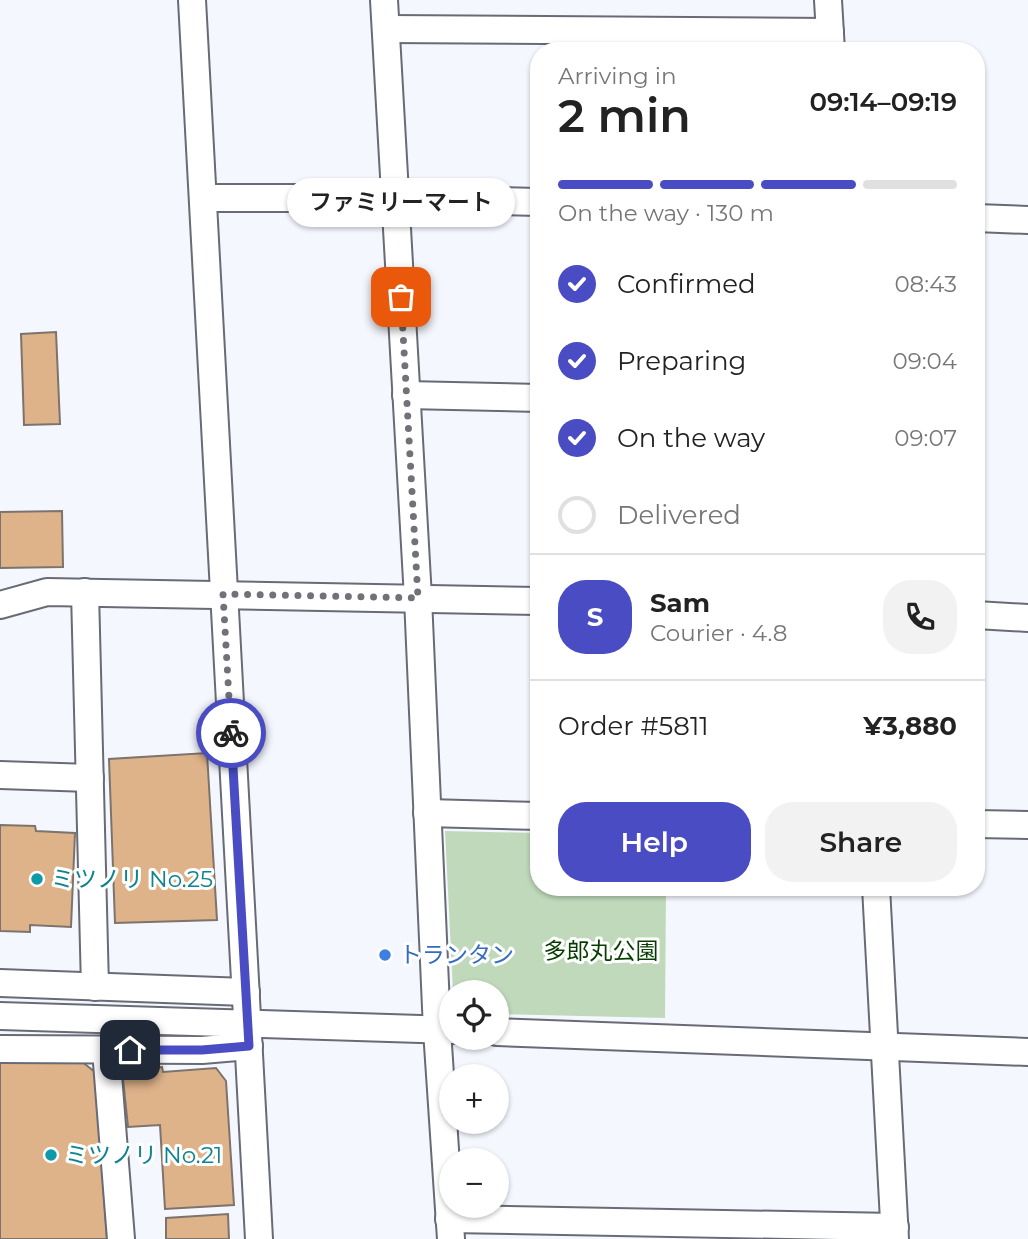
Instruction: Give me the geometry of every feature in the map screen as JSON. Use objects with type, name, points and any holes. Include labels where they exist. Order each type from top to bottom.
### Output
[{"type":"street","points":[[192,0],[259,1239]]},
{"type":"street","points":[[384,0],[418,598],[427,813],[440,980]]},
{"type":"street","points":[[386,29],[831,41],[828,0]]},
{"type":"street","points":[[203,198],[396,198],[530,202]]},
{"type":"street","points":[[985,218],[1028,220]]},
{"type":"street","points":[[406,395],[530,398]]},
{"type":"street","points":[[0,606],[47,592],[530,601]]},
{"type":"street","points":[[85,592],[95,986]]},
{"type":"street","points":[[985,616],[1028,618]]},
{"type":"street","points":[[0,775],[90,778]]},
{"type":"street","points":[[427,813],[530,816]]},
{"type":"street","points":[[985,824],[1028,825]]},
{"type":"street","points":[[445,1050],[450,1229],[895,1233],[877,896]]},
{"type":"street","points":[[0,983],[246,992]]},
{"type":"street","points":[[7,1016],[248,1035],[439,1030]]},
{"type":"street","points":[[509,1032],[1028,1052]]},
{"type":"street","points":[[0,1049],[202,1050],[248,1035]]},
{"type":"street","points":[[106,1050],[121,1239]]},
{"type":"green space","name":"多郎丸公園","points":[[445,831],[530,833],[530,896],[666,896],[665,1018],[509,1014],[509,980],[452,980]]},
{"type":"building","points":[[56,332],[60,424],[24,425],[21,334]]},
{"type":"building","points":[[62,511],[63,567],[0,568],[0,512]]},
{"type":"building","points":[[207,753],[217,920],[115,923],[109,759]]},
{"type":"building","name":"ミツノリ No.25","points":[[0,825],[35,826],[36,831],[75,833],[71,927],[30,925],[30,932],[0,931]]},
{"type":"building","name":"ミツノリ No.21","points":[[81,1061],[95,1072],[107,1239],[0,1239],[0,1062]]},
{"type":"building","points":[[162,1067],[163,1072],[216,1068],[226,1081],[234,1205],[165,1209],[160,1125],[128,1127],[122,1069]]},
{"type":"building","points":[[228,1214],[229,1239],[166,1239],[166,1218]]},
{"type":"way so far","points":[[231,733],[223,594],[418,598],[401,297]]},
{"type":"place","name":"ファミリーマート","points":[[401,297]]},
{"type":"place","name":"ミツノリ No.25","points":[[37,879]]},
{"type":"place","name":"トランタン","points":[[385,955]]},
{"type":"place","name":"ミツノリ No.21","points":[[51,1155]]},
{"type":"route","points":[[130,1050],[202,1050],[249,1046],[231,733]]}]
